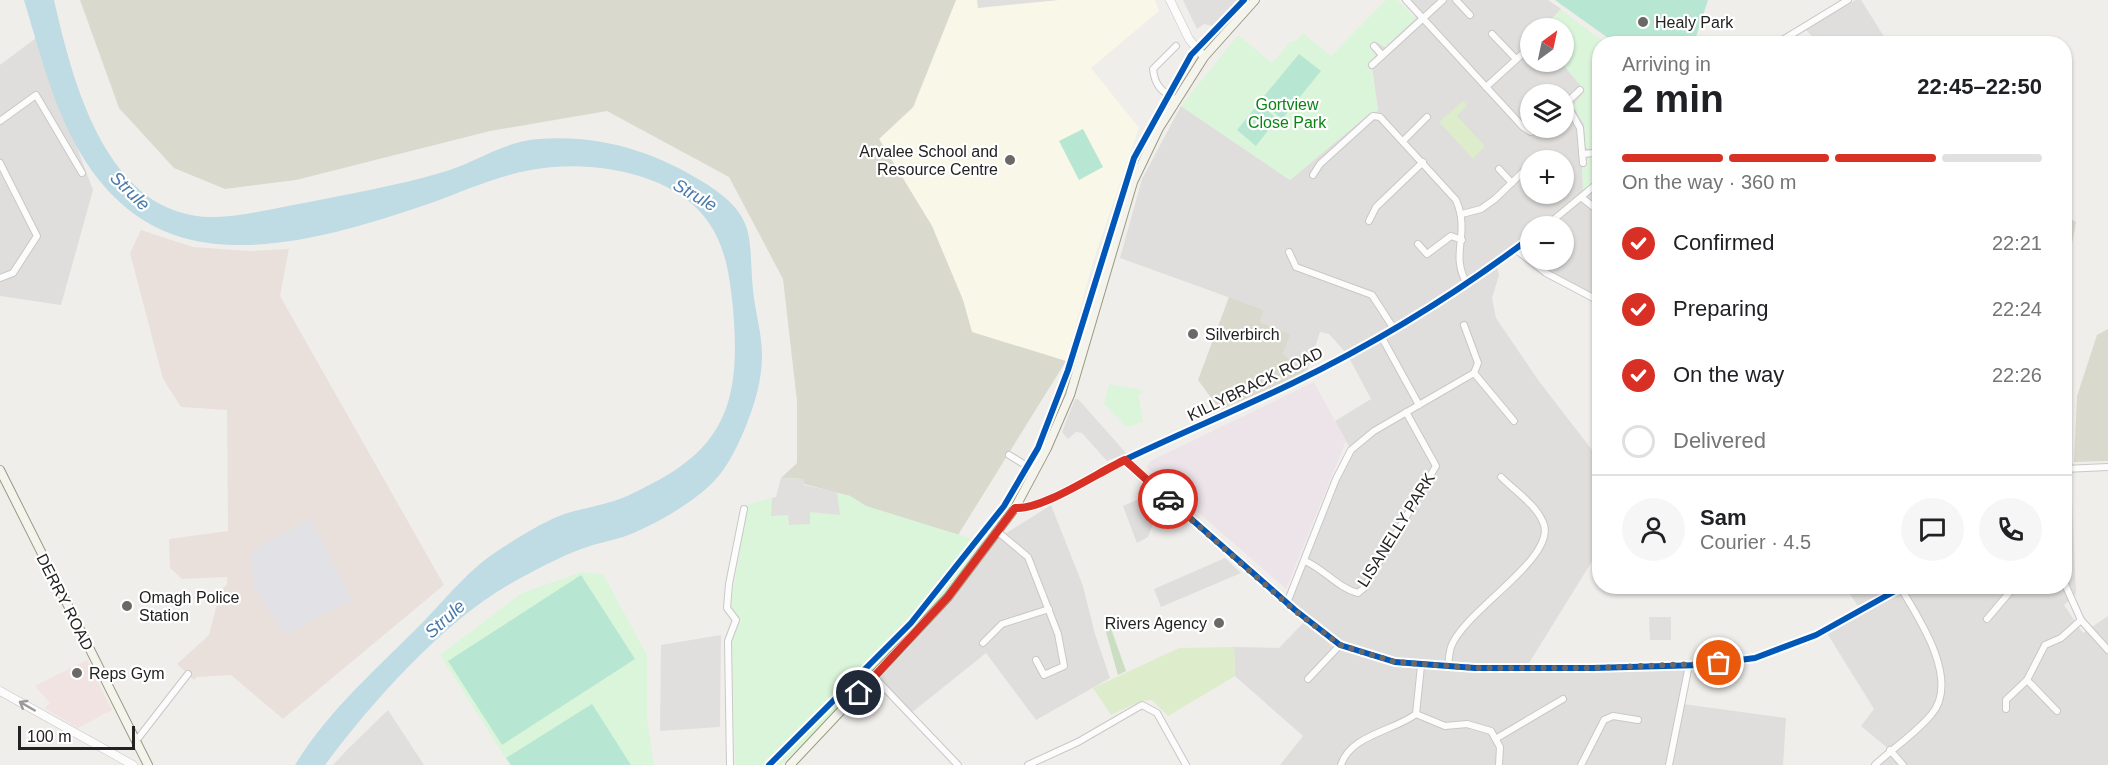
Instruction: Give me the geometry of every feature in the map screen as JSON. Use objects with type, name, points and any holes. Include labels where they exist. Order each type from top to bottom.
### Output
[{"type":"main road","points":[[790,765],[948,597],[1015,508],[1035,471],[1079,368],[1133,182],[1159,128],[1204,57],[1255,0]]},
{"type":"main road","name":"DERRY ROAD","points":[[0,470],[147,765]]},
{"type":"street","points":[[1170,0],[1189,39],[1204,57]]},
{"type":"street","points":[[1406,0],[1520,124]]},
{"type":"street","points":[[1372,65],[1443,0]]},
{"type":"street","points":[[1456,0],[1470,15]]},
{"type":"street","points":[[1789,36],[1848,0]]},
{"type":"street","points":[[1492,34],[1516,59]]},
{"type":"street","points":[[1176,46],[1153,69],[1158,88],[1177,101]]},
{"type":"street","points":[[1374,46],[1382,55]]},
{"type":"street","points":[[1486,87],[1520,55]]},
{"type":"street","points":[[1574,96],[1580,90]]},
{"type":"street","points":[[0,121],[36,95],[82,173]]},
{"type":"street","points":[[1313,175],[1320,164],[1373,116],[1380,117],[1448,188],[1462,214],[1462,240],[1458,257],[1460,272],[1467,284]]},
{"type":"street","points":[[1403,141],[1427,117]]},
{"type":"street","points":[[1574,119],[1580,128],[1583,163]]},
{"type":"street","points":[[1582,154],[1592,153]]},
{"type":"street","points":[[1369,221],[1376,207],[1423,162]]},
{"type":"street","points":[[0,163],[37,236],[14,273],[0,278]]},
{"type":"street","points":[[1499,169],[1512,183]]},
{"type":"street","points":[[1462,214],[1481,209],[1520,175]]},
{"type":"street","points":[[1559,216],[1592,189]]},
{"type":"street","points":[[1582,198],[1592,206]]},
{"type":"street","points":[[1419,244],[1427,254],[1450,236],[1462,240]]},
{"type":"street","name":"KILLYBRACK ROAD","points":[[1015,508],[1024,509],[1042,502],[1125,460],[1294,382],[1394,329],[1467,284],[1520,245]]},
{"type":"street","points":[[1515,249],[1546,273],[1592,297]]},
{"type":"street","points":[[1289,252],[1296,267],[1372,295],[1394,329]]},
{"type":"street","points":[[1287,603],[1336,479],[1352,450],[1374,430],[1474,373],[1478,363],[1464,325]]},
{"type":"street","points":[[1381,336],[1419,405]]},
{"type":"street","points":[[1474,373],[1514,421]]},
{"type":"street","name":"LISANELLY PARK","points":[[1305,561],[1317,566],[1349,591],[1358,593],[1364,588],[1436,466],[1406,412]]},
{"type":"street","points":[[1009,455],[1035,471]]},
{"type":"street","points":[[1125,460],[1287,603],[1340,645],[1395,662],[1420,666],[1475,668],[1689,665],[1755,658],[1816,635],[1889,594]]},
{"type":"street","points":[[2072,469],[2108,467]]},
{"type":"street","points":[[1448,666],[1451,647],[1464,627],[1532,560],[1544,542],[1545,527],[1538,513],[1502,477]]},
{"type":"street","points":[[730,765],[728,641],[736,620],[727,608],[744,509]]},
{"type":"street","points":[[998,532],[1028,557],[1058,634],[1064,666],[1044,675],[1036,660]]},
{"type":"street","points":[[1875,765],[1933,714],[1942,687],[1937,654],[1906,594]]},
{"type":"street","points":[[1988,619],[2008,594]]},
{"type":"street","points":[[2069,594],[2081,620],[2108,650]]},
{"type":"street","points":[[982,643],[1002,624],[1048,609]]},
{"type":"street","points":[[2006,709],[2006,700],[2027,680],[2045,645],[2061,638],[2081,620]]},
{"type":"street","points":[[1308,679],[1340,645]]},
{"type":"street","points":[[1669,765],[1689,665]]},
{"type":"street","points":[[1416,714],[1420,666]]},
{"type":"street","points":[[136,741],[188,674]]},
{"type":"street","points":[[874,677],[958,765]]},
{"type":"street","points":[[2027,680],[2057,711]]},
{"type":"street","points":[[0,692],[133,765]]},
{"type":"street","points":[[1497,738],[1563,699]]},
{"type":"street","points":[[1028,765],[1078,742],[1142,705],[1157,713],[1186,765]]},
{"type":"street","points":[[1341,765],[1345,754],[1360,742],[1416,714],[1445,726],[1481,727],[1497,738],[1500,747],[1498,765]]},
{"type":"street","points":[[1581,765],[1604,720],[1613,716],[1638,720]]},
{"type":"street","points":[[1890,750],[1903,765]]},
{"type":"shaded area","points":[[80,0],[956,0],[913,107],[879,139],[932,226],[963,300],[972,332],[1066,361],[958,535],[866,506],[850,496],[804,484],[802,479],[781,478],[797,463],[797,401],[783,279],[729,177],[607,111],[490,131],[296,180],[225,189],[174,168],[119,108]]},
{"type":"shaded area","name":"Arvalee School and Resource Centre","points":[[956,0],[1155,0],[1159,11],[1091,68],[1139,128],[1093,262],[1066,361],[972,333],[963,300],[932,226],[879,139],[914,107]]},
{"type":"shaded area","points":[[977,0],[1059,0],[978,8]]},
{"type":"shaded area","points":[[1183,0],[1239,0],[1213,26],[1204,24],[1197,29]]},
{"type":"shaded area","points":[[1411,0],[1548,0],[1561,9],[1553,18],[1520,18],[1520,72],[1569,72],[1585,91],[1574,105],[1574,84],[1520,84],[1520,138],[1574,138],[1574,108],[1584,124],[1586,148],[1592,148],[1592,157],[1587,158],[1586,166],[1582,168],[1583,191],[1574,200],[1574,150],[1520,150],[1520,204],[1571,204],[1561,214],[1592,188],[1592,297],[1542,270],[1574,270],[1574,216],[1520,216],[1520,253],[1515,249],[1496,263],[1499,275],[1492,298],[1496,318],[1538,380],[1592,450],[1592,561],[1526,668],[1689,665],[1683,704],[1786,718],[1783,765],[1280,765],[1303,736],[1235,676],[1234,647],[1279,648],[1306,620],[1287,603],[1336,479],[1351,450],[1335,421],[1371,399],[1347,354],[1329,334],[1320,332],[1307,372],[1283,354],[1289,334],[1260,322],[1264,310],[1120,258],[1142,179],[1181,106],[1290,180],[1370,113],[1378,111],[1371,60],[1376,55],[1369,46],[1375,41],[1385,47],[1416,18]]},
{"type":"shaded area","points":[[1856,0],[1861,0],[1884,36],[1812,36],[1806,30]]},
{"type":"shaded area","points":[[36,38],[93,190],[61,305],[0,296],[0,65]]},
{"type":"shaded area","points":[[2072,220],[2076,222],[2072,244]]},
{"type":"shaded area","points":[[141,230],[193,247],[251,251],[289,249],[280,296],[444,585],[283,719],[231,675],[197,677],[194,680],[177,664],[209,635],[220,592],[227,584],[227,577],[182,579],[170,568],[169,539],[228,531],[227,410],[181,407],[163,379],[130,253]]},
{"type":"shaded area","points":[[1229,297],[1264,310],[1260,322],[1290,334],[1283,354],[1307,372],[1220,410],[1198,380]]},
{"type":"shaded area","points":[[2108,329],[2108,461],[2074,462],[2077,396],[2097,335]]},
{"type":"shaded area","points":[[1314,382],[1346,441],[1286,589],[1146,467],[1152,460]]},
{"type":"shaded area","points":[[1075,399],[1078,399],[1126,453],[1107,461],[1082,433],[1076,432],[1068,439],[1062,432]]},
{"type":"shaded area","points":[[781,478],[803,479],[804,485],[837,492],[840,515],[810,512],[810,524],[789,525],[788,515],[771,516],[772,498],[776,497]]},
{"type":"shaded area","points":[[1150,494],[1166,508],[1157,513],[1148,537],[1137,543],[1123,506]]},
{"type":"shaded area","points":[[2072,497],[2076,594],[2064,605],[2083,633],[2108,616],[2108,765],[1875,765],[1890,750],[1861,726],[1874,709],[1825,630],[1891,594],[2072,594]]},
{"type":"shaded area","points":[[1051,505],[1083,586],[1095,634],[1110,678],[1036,720],[986,653],[910,714],[874,677],[989,544]]},
{"type":"shaded area","points":[[311,519],[352,600],[289,633],[282,631],[253,586],[251,550]]},
{"type":"shaded area","points":[[1225,558],[1241,573],[1161,607],[1154,589]]},
{"type":"shaded area","points":[[1850,594],[1881,594],[1858,606]]},
{"type":"shaded area","points":[[1649,617],[1671,617],[1671,640],[1650,640]]},
{"type":"shaded area","points":[[721,635],[720,727],[660,731],[661,645]]},
{"type":"shaded area","points":[[87,660],[112,710],[78,728],[44,708],[50,703],[35,686]]},
{"type":"shaded area","points":[[388,710],[424,765],[333,765],[348,749]]},
{"type":"green space","name":"Gortview Close Park","points":[[1386,0],[1397,0],[1416,18],[1385,47],[1375,41],[1369,46],[1376,55],[1371,60],[1378,111],[1370,113],[1290,180],[1181,106],[1238,35],[1272,63],[1290,42],[1296,41],[1303,33],[1331,56]]},
{"type":"green space","name":"Healy Park","points":[[1555,0],[1708,0],[1696,36],[1605,36]]},
{"type":"green space","points":[[1561,10],[1572,18],[1552,18]]},
{"type":"green space","points":[[1574,20],[1596,36],[1592,36],[1592,148],[1586,148],[1584,124],[1574,108],[1585,91],[1569,72],[1574,72]]},
{"type":"green space","points":[[1299,54],[1321,71],[1282,119],[1260,101]]},
{"type":"green space","points":[[1463,101],[1467,105],[1457,116],[1485,146],[1473,159],[1439,122]]},
{"type":"green space","points":[[1259,103],[1277,119],[1256,146],[1237,130]]},
{"type":"green space","points":[[1083,129],[1103,167],[1079,180],[1059,141]]},
{"type":"green space","points":[[1592,157],[1592,183],[1583,191],[1582,168],[1587,166],[1587,158]]},
{"type":"green space","points":[[1109,384],[1142,390],[1143,393],[1138,395],[1143,422],[1127,427],[1104,404]]},
{"type":"green space","points":[[781,478],[803,479],[804,485],[850,496],[866,506],[989,544],[948,597],[844,709],[780,765],[735,765],[732,640],[739,619],[730,607],[748,504],[776,497]]},
{"type":"green space","points":[[581,572],[603,574],[647,655],[647,720],[654,765],[510,765],[440,655],[520,594]]},
{"type":"green space","points":[[581,575],[635,659],[502,745],[448,661]]},
{"type":"green space","points":[[1108,620],[1126,671],[1118,675],[1104,625]]},
{"type":"green space","points":[[1234,647],[1235,676],[1168,716],[1152,700],[1141,701],[1111,715],[1093,688],[1179,648]]},
{"type":"green space","points":[[592,704],[631,765],[511,765],[506,758]]},
{"type":"water","name":"Strule","points":[[24,0],[54,0],[72,69],[85,106],[101,140],[122,171],[147,196],[178,212],[215,217],[226,216],[260,212],[355,193],[440,173],[501,148],[539,139],[584,139],[627,148],[669,163],[708,185],[735,208],[747,230],[762,347],[761,373],[755,400],[743,434],[725,467],[714,482],[698,495],[656,522],[634,533],[589,546],[546,564],[485,600],[434,642],[410,666],[364,716],[325,765],[295,765],[323,725],[339,707],[461,581],[491,555],[559,516],[624,498],[651,484],[678,468],[699,451],[714,433],[725,412],[731,390],[735,338],[729,275],[720,243],[709,223],[694,205],[675,191],[652,180],[628,173],[577,166],[553,167],[518,173],[361,225],[284,242],[245,245],[208,243],[173,234],[140,218],[115,198],[94,174],[78,148],[52,91]]},
{"type":"cycle path","points":[[769,765],[911,623],[1004,506],[1038,448],[1068,370],[1134,158],[1191,55],[1244,0]]},
{"type":"cycle path","points":[[1015,508],[1039,504],[1053,498],[1118,463],[1324,368],[1415,317],[1520,245]]},
{"type":"cycle path","points":[[1125,461],[1295,610],[1340,645],[1395,662],[1475,668],[1593,668],[1701,665],[1755,658],[1816,635],[1890,594]]},
{"type":"way so far","points":[[1168,499],[1294,610],[1340,645],[1395,662],[1420,666],[1475,668],[1593,668],[1719,663]]},
{"type":"place","name":"Healy Park","points":[[1643,22]]},
{"type":"place","name":"Arvalee School and Resource Centre","points":[[1010,160]]},
{"type":"place","name":"Silverbirch","points":[[1193,334]]},
{"type":"place","name":"Omagh Police Station","points":[[127,606]]},
{"type":"place","name":"Rivers Agency","points":[[1219,623]]},
{"type":"place","name":"Reps Gym","points":[[77,673]]},
{"type":"route","points":[[859,693],[948,597],[1015,508],[1024,509],[1042,502],[1125,460],[1168,499]]}]
